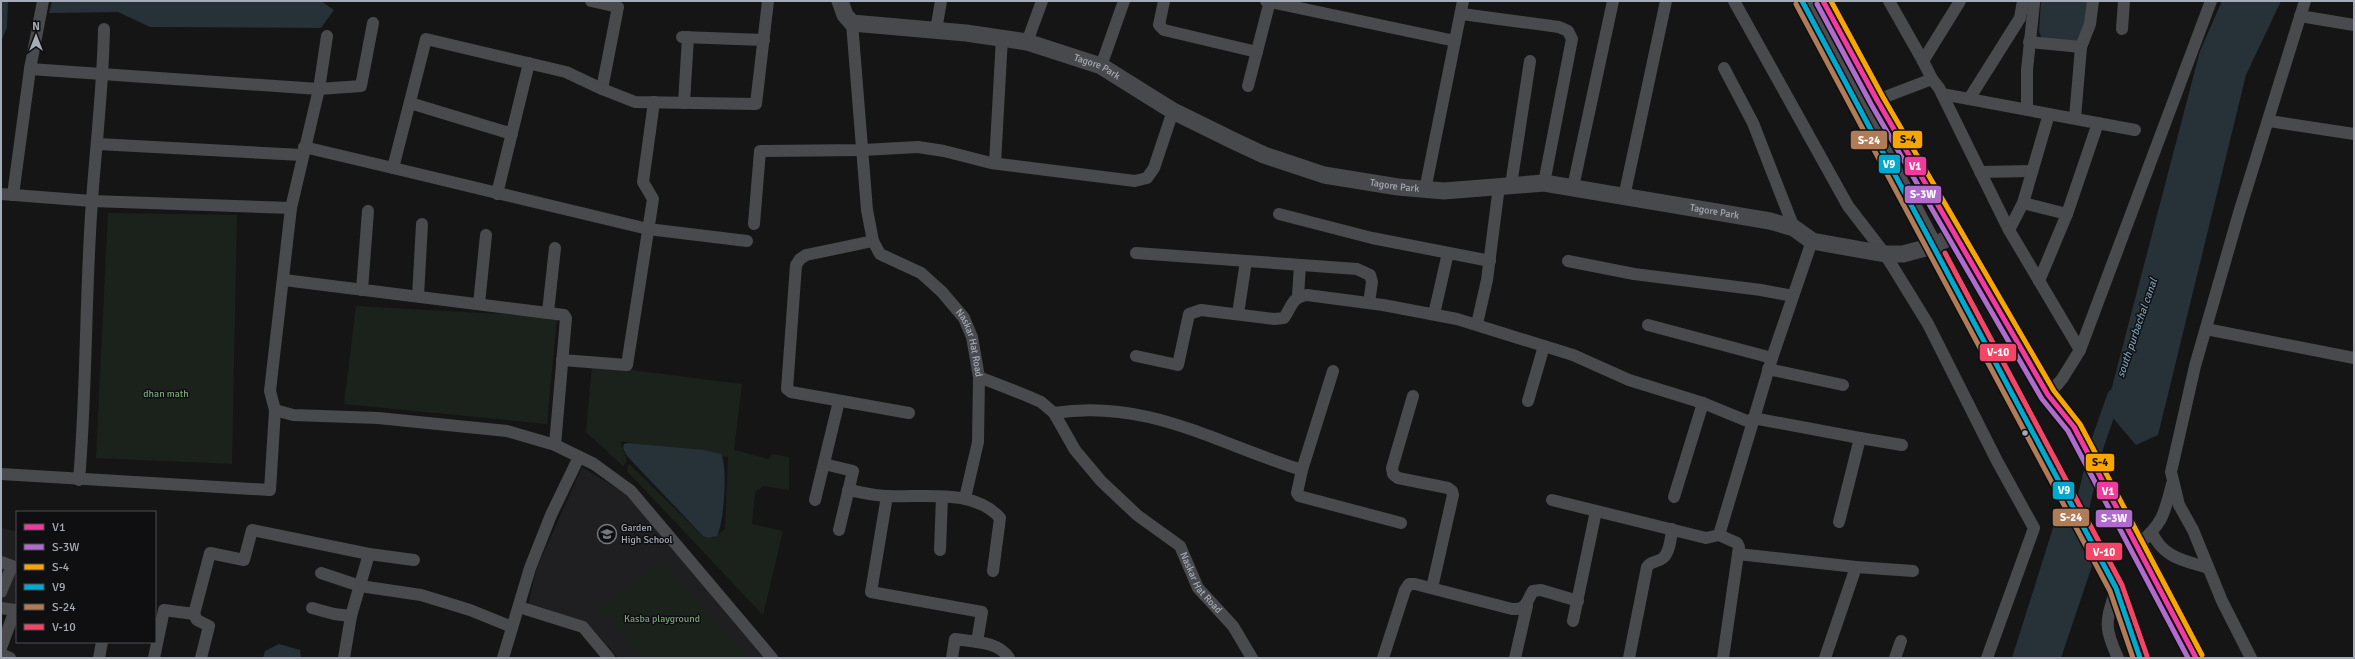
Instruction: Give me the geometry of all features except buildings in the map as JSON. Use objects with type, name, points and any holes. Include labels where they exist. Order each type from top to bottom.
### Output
[{"type":"main road","points":[[1802,1],[2116,588],[2140,658]]},
{"type":"main road","points":[[1823,1],[1877,100],[1954,235],[2048,395],[2074,427],[2145,539],[2196,658]]},
{"type":"street","points":[[43,1],[7,194],[92,201],[291,208]]},
{"type":"street","points":[[591,1],[618,7],[602,89]]},
{"type":"street","points":[[393,168],[426,39],[566,72],[602,89],[635,102],[756,104],[768,1]]},
{"type":"street","name":"Naskar Hat Road","points":[[840,1],[845,15],[852,23],[867,210],[873,241],[880,254],[921,273],[942,292],[964,318],[972,337],[979,377],[1041,402],[1054,413],[1075,450],[1101,481],[1137,515],[1180,546],[1198,588],[1233,626],[1252,658]]},
{"type":"street","points":[[936,30],[941,1]]},
{"type":"street","points":[[1027,42],[1042,1]]},
{"type":"street","points":[[1101,66],[1124,1]]},
{"type":"street","points":[[1164,1],[1158,19],[1159,25],[1164,30],[1257,52]]},
{"type":"street","points":[[1248,86],[1269,1],[1456,41]]},
{"type":"street","points":[[1425,190],[1462,14],[1463,1]]},
{"type":"street","points":[[1573,187],[1613,1]]},
{"type":"street","points":[[1624,197],[1666,1]]},
{"type":"street","points":[[1734,1],[1848,206],[1885,254],[1928,324],[1994,455],[2034,528],[1988,658]]},
{"type":"street","points":[[1889,1],[1932,79],[1942,94],[2009,230],[2080,350]]},
{"type":"street","points":[[1923,61],[1960,1]]},
{"type":"street","points":[[2075,118],[2081,47],[2090,24],[2093,1]]},
{"type":"street","points":[[2122,29],[2124,1]]},
{"type":"street","points":[[2048,395],[2062,379],[2074,362],[2080,350],[2211,1]]},
{"type":"street","points":[[2251,658],[2222,601],[2193,530],[2179,505],[2172,484],[2171,472],[2173,456],[2206,329],[2241,206],[2269,121],[2305,1]]},
{"type":"street","points":[[2027,110],[2031,2]]},
{"type":"street","points":[[1969,99],[2031,2]]},
{"type":"street","points":[[1462,14],[1559,27],[1568,31],[1572,39],[1544,183]]},
{"type":"street","points":[[2300,16],[2354,25]]},
{"type":"street","points":[[30,69],[319,89],[361,86],[372,23]]},
{"type":"street","name":"Tagore Park","points":[[852,23],[936,30],[1027,42],[1101,66],[1173,111],[1234,141],[1302,169],[1348,180],[1425,190],[1465,191],[1544,183],[1770,221],[1794,228],[1812,241],[1885,254],[1936,251],[1954,235]]},
{"type":"street","points":[[79,480],[84,422],[92,201],[103,74],[104,29]]},
{"type":"street","points":[[1,474],[79,480],[270,490],[275,410],[270,390],[284,280],[291,208],[303,151],[319,89],[327,36]]},
{"type":"street","points":[[684,103],[685,37],[764,40]]},
{"type":"street","points":[[995,163],[1002,38]]},
{"type":"street","points":[[2029,42],[2081,47]]},
{"type":"street","points":[[1477,324],[1530,61]]},
{"type":"street","points":[[497,194],[529,63]]},
{"type":"street","points":[[1724,68],[1753,123],[1794,228]]},
{"type":"street","points":[[1877,100],[1932,79]]},
{"type":"street","points":[[1942,94],[2135,130]]},
{"type":"street","points":[[562,360],[627,365],[653,199],[644,182],[654,102]]},
{"type":"street","points":[[410,103],[512,134]]},
{"type":"street","points":[[754,224],[760,151],[863,150],[918,147],[995,163],[1135,181],[1147,178],[1154,168],[1173,111]]},
{"type":"street","points":[[2009,230],[2023,202],[2048,114]]},
{"type":"street","points":[[2269,121],[2354,134]]},
{"type":"street","points":[[2039,281],[2067,214],[2098,123]]},
{"type":"street","points":[[98,144],[303,151],[393,168],[648,229],[747,241]]},
{"type":"street","points":[[1980,172],[2032,171]]},
{"type":"street","points":[[2023,202],[2067,214]]},
{"type":"street","points":[[362,290],[368,211]]},
{"type":"street","points":[[1279,214],[1329,228],[1490,261]]},
{"type":"street","points":[[418,296],[422,224]]},
{"type":"street","points":[[478,304],[486,235]]},
{"type":"street","points":[[873,241],[806,255],[800,259],[796,265],[787,388],[791,392],[909,413]]},
{"type":"street","points":[[1719,535],[1770,364],[1812,241]]},
{"type":"street","points":[[548,312],[555,248]]},
{"type":"street","points":[[1136,253],[1365,271],[1370,275],[1372,282],[1369,303]]},
{"type":"street","points":[[1434,314],[1448,253]]},
{"type":"street","points":[[1238,314],[1246,261]]},
{"type":"street","points":[[1568,261],[1634,274],[1762,290],[1793,296]]},
{"type":"street","points":[[1298,296],[1300,265]]},
{"type":"street","points":[[284,280],[560,313],[566,318],[555,445]]},
{"type":"street","points":[[1136,356],[1178,365],[1189,314],[1201,310],[1274,319],[1284,318],[1293,301],[1298,296],[1307,295],[1369,303],[1434,314],[1477,324],[1573,355],[1629,380],[1753,420],[1902,445]]},
{"type":"street","points":[[1648,325],[1770,364],[1843,385]]},
{"type":"street","points":[[2206,329],[2354,358]]},
{"type":"street","points":[[1528,401],[1544,346]]},
{"type":"street","points":[[1333,371],[1302,470],[1297,493],[1299,496],[1401,523]]},
{"type":"street","points":[[965,498],[978,442],[979,377]]},
{"type":"street","points":[[1413,396],[1392,468],[1393,474],[1398,478],[1448,488],[1452,491],[1453,496],[1432,588]]},
{"type":"street","points":[[815,500],[839,401]]},
{"type":"street","points":[[1674,497],[1702,403]]},
{"type":"street","points":[[1054,413],[1079,409],[1104,409],[1147,415],[1302,470]]},
{"type":"street","points":[[275,410],[293,415],[378,418],[507,431],[555,445],[579,457],[631,491],[772,658]]},
{"type":"street","points":[[1839,522],[1860,438]]},
{"type":"street","points":[[503,658],[530,568],[551,515],[579,457]]},
{"type":"street","points":[[824,464],[853,471],[839,530]]},
{"type":"street","points":[[2172,484],[2164,516],[2145,539],[2158,546],[2167,554],[2208,568]]},
{"type":"street","points":[[848,490],[887,496],[965,498],[994,511],[1000,518],[993,571]]},
{"type":"street","points":[[887,496],[871,592],[982,612],[977,642]]},
{"type":"street","points":[[940,550],[942,497]]},
{"type":"street","points":[[1552,500],[1706,538],[1719,535],[1737,543],[1738,554],[1723,658]]},
{"type":"street","points":[[1573,621],[1596,511]]},
{"type":"street","points":[[1629,658],[1647,567],[1650,562],[1664,557],[1668,552],[1672,529]]},
{"type":"street","points":[[201,658],[209,626],[198,620],[194,614],[210,552],[244,560],[252,530],[369,554],[414,560]]},
{"type":"street","points":[[344,658],[351,616],[369,554]]},
{"type":"street","points":[[1738,554],[1856,567],[1914,571]]},
{"type":"street","points":[[1,562],[12,566],[1,592]]},
{"type":"street","points":[[1825,658],[1856,567]]},
{"type":"street","points":[[321,573],[360,586],[421,595],[470,610],[512,627]]},
{"type":"street","points":[[1383,658],[1405,590],[1409,584],[1432,588],[1512,609],[1520,610],[1527,606]]},
{"type":"street","points":[[2116,588],[2106,621],[2111,643],[2118,658]]},
{"type":"street","points":[[1515,658],[1527,606],[1533,591],[1541,590],[1578,601]]},
{"type":"street","points":[[519,607],[583,627],[610,658]]},
{"type":"street","points":[[1,608],[15,610],[1,648]]},
{"type":"street","points":[[312,608],[334,614],[351,616]]},
{"type":"street","points":[[154,658],[157,636],[164,610],[194,614]]},
{"type":"street","points":[[952,658],[956,639],[990,644],[1004,651],[1009,658]]},
{"type":"street","points":[[1895,658],[1901,641]]},
{"type":"street","points":[[99,658],[102,643]]},
{"type":"street","points":[[1,654],[10,658]]},
{"type":"shaded area","name":"Garden High School","points":[[582,467],[631,497],[770,658],[618,658],[588,623],[528,607],[536,570]]},
{"type":"shaded area","points":[[1,528],[16,531],[16,614],[1,613]]},
{"type":"green space","name":"dhan math","points":[[108,213],[237,215],[232,464],[96,458]]},
{"type":"green space","points":[[356,306],[557,317],[547,424],[344,404]]},
{"type":"green space","points":[[592,365],[742,384],[734,450],[769,459],[772,454],[789,457],[789,490],[763,486],[755,492],[752,524],[783,531],[763,615],[627,471],[629,464],[703,536],[713,538],[725,529],[728,457],[620,441],[627,461],[623,466],[586,432]]},
{"type":"green space","name":"Kasba playground","points":[[664,562],[748,658],[644,658],[608,615],[595,610]]},
{"type":"water","points":[[1,1],[8,1],[7,27],[1,42]]},
{"type":"water","points":[[52,1],[321,1],[334,10],[321,28],[150,27],[118,12],[49,13]]},
{"type":"water","points":[[2041,1],[2087,1],[2088,11],[2081,42],[2042,38],[2039,32]]},
{"type":"water","points":[[2222,1],[2281,1],[2246,75],[2158,435],[2136,445],[2106,410],[2200,51]]},
{"type":"water","points":[[628,443],[703,450],[721,454],[725,482],[722,519],[717,536],[708,538],[703,536],[627,456],[623,448],[624,444]]},
{"type":"water","points":[[2059,509],[2093,563],[2061,658],[2012,658]]},
{"type":"water","points":[[279,644],[300,650],[301,658],[263,658],[265,651]]},
{"type":"waterway","name":"south purbachal canal","points":[[2071,555],[2097,445],[2114,396]]},
{"type":"transit line","name":"V9","points":[[1802,1],[2116,588],[2140,658]]},
{"type":"transit line","name":"V1","points":[[1823,1],[1877,100],[2048,395],[2074,427],[2196,658]]},
{"type":"transit line","name":"S-4","points":[[1831,1],[1883,97],[2054,391],[2080,424],[2202,655]]},
{"type":"transit line","name":"S-24","points":[[1796,4],[2110,591],[2133,658]]},
{"type":"transit line","name":"S-3W","points":[[1817,4],[1871,104],[2042,399],[2068,431],[2188,658]]},
{"type":"transit line","name":"V-10","points":[[1945,253],[2122,585],[2147,656]]},
{"type":"place","name":"Garden High School","points":[[607,534]]}]
